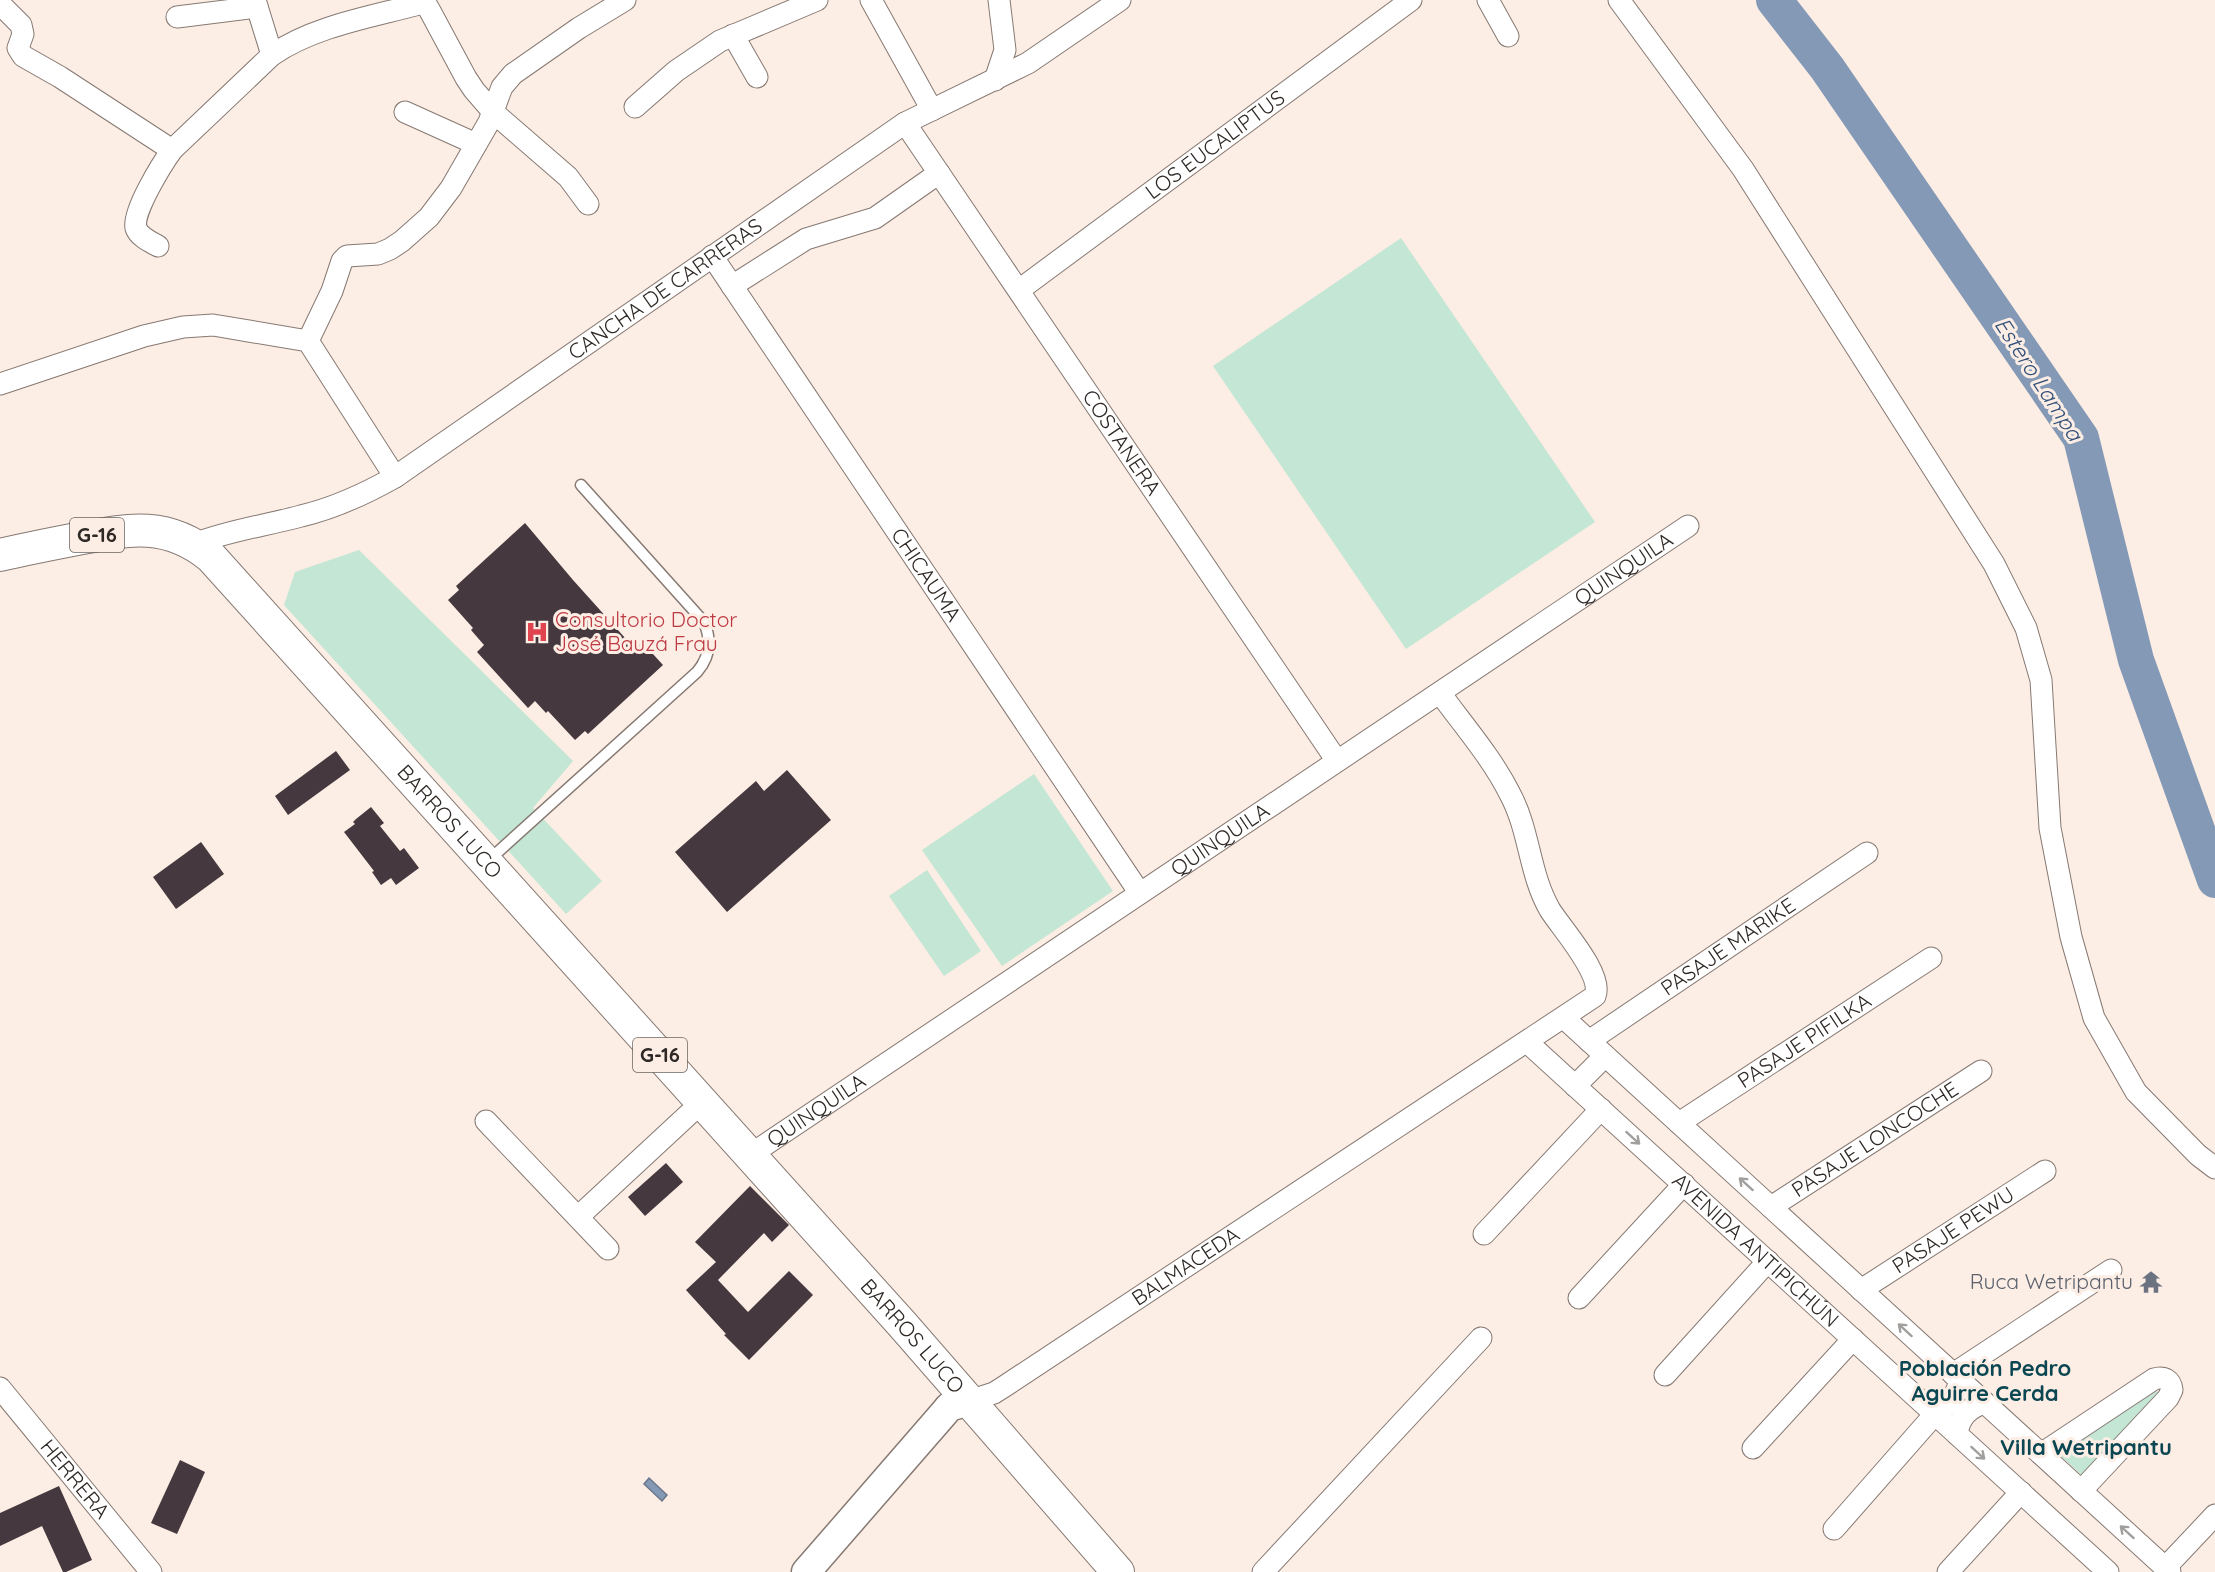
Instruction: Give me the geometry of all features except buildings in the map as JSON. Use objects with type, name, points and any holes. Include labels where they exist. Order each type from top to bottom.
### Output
[{"type":"main road","name":"G-16","points":[[0,555],[130,530],[163,532],[194,544]]},
{"type":"main road","name":"BARROS LUCO","points":[[194,544],[220,566],[750,1155],[1118,1572]]},
{"type":"street","points":[[308,341],[332,291],[342,261],[347,256],[378,254],[402,241],[429,217],[451,188],[493,112],[502,87],[513,74],[579,28],[625,0]]},
{"type":"street","points":[[635,107],[692,59],[720,41],[817,0]]},
{"type":"street","points":[[871,0],[932,110]]},
{"type":"street","points":[[995,80],[1005,50],[999,0]]},
{"type":"street","name":"CANCHA DE CARRERAS","points":[[194,544],[232,531],[300,517],[329,508],[352,500],[395,477],[905,123],[995,80],[1048,50],[1120,0]]},
{"type":"street","name":"LOS EUCALIPTUS","points":[[1019,290],[1411,0]]},
{"type":"street","points":[[1488,0],[1508,36]]},
{"type":"street","points":[[1619,0],[1743,169],[1994,564],[2026,628],[2041,680],[2050,828],[2071,937],[2094,1018],[2136,1092],[2198,1155],[2215,1168]]},
{"type":"street","points":[[0,4],[21,25],[23,34],[18,48],[23,56],[60,77],[172,150]]},
{"type":"street","points":[[177,17],[256,4],[272,56]]},
{"type":"street","points":[[158,246],[139,233],[136,223],[152,181],[172,150],[272,56],[287,45],[318,33],[419,4],[426,4],[465,78],[493,112],[568,177],[588,204]]},
{"type":"street","points":[[733,35],[757,77]]},
{"type":"street","points":[[405,112],[476,144]]},
{"type":"street","name":"COSTANERA","points":[[905,123],[1337,761]]},
{"type":"street","points":[[732,286],[806,239],[875,218],[939,172]]},
{"type":"street","name":"CHICAUMA","points":[[712,256],[1139,892]]},
{"type":"street","points":[[0,384],[144,336],[183,327],[213,325],[308,341],[395,477]]},
{"type":"street","name":"QUINQUILA","points":[[750,1155],[1688,526]]},
{"type":"street","name":"BALMACEDA","points":[[806,1572],[950,1407],[994,1393],[1592,1000],[1597,986],[1591,971],[1551,911],[1537,883],[1525,832],[1509,792],[1440,693]]},
{"type":"street","name":"PASAJE MARIKE","points":[[1589,1041],[1867,853]]},
{"type":"street","name":"PASAJE PIFILKA","points":[[1679,1123],[1931,958]]},
{"type":"street","name":"AVENIDA ANTIPICHÚN","points":[[1564,1018],[2168,1570]]},
{"type":"street","name":"AVENIDA ANTIPICHÚN","points":[[1527,1042],[2105,1571]]},
{"type":"street","points":[[1575,1086],[1605,1056]]},
{"type":"street","name":"PASAJE LONCOCHE","points":[[1771,1207],[1981,1071]]},
{"type":"street","points":[[578,1217],[702,1102]]},
{"type":"street","points":[[1484,1234],[1601,1109]]},
{"type":"street","points":[[486,1121],[608,1249]]},
{"type":"street","name":"PASAJE PEWU","points":[[1861,1290],[2045,1170]]},
{"type":"street","points":[[1579,1298],[1684,1184]]},
{"type":"street","points":[[1665,1375],[1768,1261]]},
{"type":"street","points":[[1834,1529],[1935,1414],[1953,1398],[1956,1377],[2111,1270]]},
{"type":"street","points":[[1263,1572],[1481,1338]]},
{"type":"street","points":[[1753,1449],[1852,1339]]},
{"type":"street","points":[[2041,1454],[2154,1379],[2159,1377],[2169,1381],[2172,1390],[2168,1398],[2081,1491]]},
{"type":"street","name":"HERRERA","points":[[0,1388],[151,1572]]},
{"type":"street","points":[[1957,1434],[1958,1426],[1965,1414],[1977,1405],[1985,1403]]},
{"type":"street","points":[[1948,1572],[2021,1492]]},
{"type":"street","points":[[2168,1570],[2215,1515]]},
{"type":"lane","points":[[487,863],[697,672],[708,655],[709,637],[704,622],[581,485]]},
{"type":"green space","points":[[1401,238],[1595,522],[1406,649],[1213,366]]},
{"type":"green space","points":[[359,550],[573,761],[533,808],[602,881],[566,914],[284,605],[295,572]]},
{"type":"green space","points":[[1034,774],[1113,891],[1002,966],[922,850]]},
{"type":"green space","points":[[927,870],[981,951],[944,976],[889,896]]},
{"type":"green space","points":[[2152,1389],[2163,1395],[2084,1477],[2056,1452]]},
{"type":"water","points":[[649,1478],[667,1495],[662,1501],[644,1484]]},
{"type":"waterway","name":"Estero Lampa","points":[[1774,0],[1827,68],[2081,438],[2136,660],[2215,880]]},
{"type":"place","name":"Consultorio Doctor José Bauzá Frau","points":[[537,632]]},
{"type":"place","name":"Ruca Wetripantu","points":[[2151,1282]]},
{"type":"district","name":"Población Pedro Aguirre Cerda","points":[[1985,1380]]},
{"type":"district","name":"Villa Wetripantu","points":[[2086,1447]]}]
